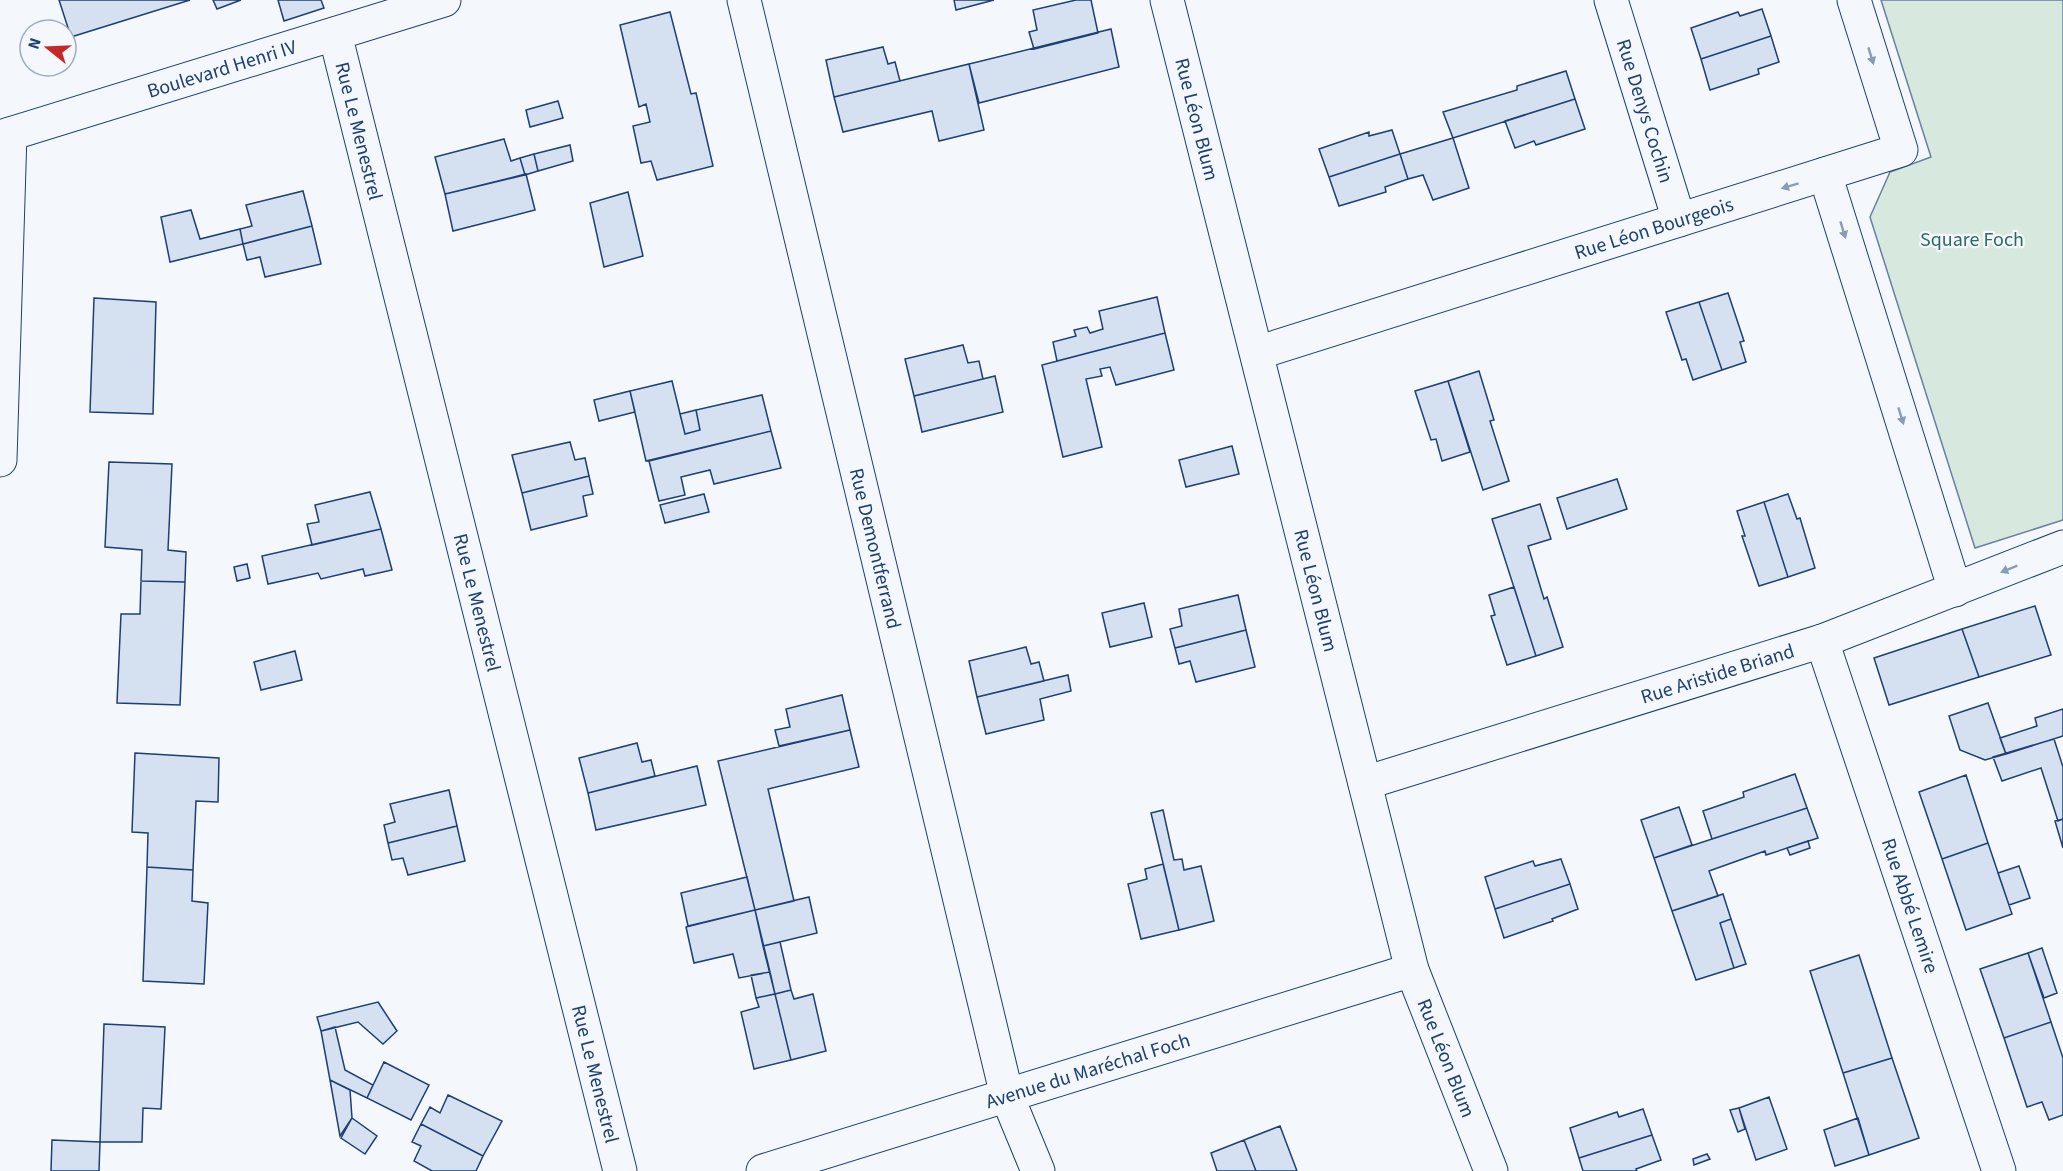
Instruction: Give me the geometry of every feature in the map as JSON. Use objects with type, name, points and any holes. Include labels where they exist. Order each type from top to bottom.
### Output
[{"type":"street","name":"Boulevard Henri IV","points":[[5,135],[444,0]]},
{"type":"street","name":"Rue Demontferrand","points":[[744,0],[1007,1096],[1038,1171]]},
{"type":"street","name":"Rue Léon Blum","points":[[1167,0],[1412,970],[1491,1171]]},
{"type":"street","name":"Rue Denys Cochin","points":[[1611,0],[1679,220]]},
{"type":"street","name":"Rue Léon Bourgeois","points":[[1257,353],[1901,150],[1854,0]]},
{"type":"street","name":"Rue Le Menestrel","points":[[335,34],[620,1171]]},
{"type":"street","points":[[0,460],[5,135]]},
{"type":"street","points":[[1826,174],[1955,590]]},
{"type":"street","name":"Rue Aristide Briand","points":[[1365,783],[1822,641],[2063,547]]},
{"type":"street","name":"Rue Abbé Lemire","points":[[1822,641],[2000,1171]]},
{"type":"street","name":"Avenue du Maréchal Foch","points":[[763,1171],[1412,970]]},
{"type":"green space","name":"Square Foch","points":[[1881,0],[2063,0],[2063,520],[1975,548],[1870,217],[1890,172],[1931,157]]},
{"type":"building","points":[[59,0],[190,0],[78,35],[78,18],[65,18]]},
{"type":"building","points":[[213,0],[241,0],[217,9]]},
{"type":"building","points":[[278,0],[321,0],[324,8],[284,21]]},
{"type":"building","points":[[954,0],[994,0],[956,10]]},
{"type":"building","points":[[1076,0],[1091,0],[1098,33],[1034,49],[1029,32],[1037,30],[1033,10]]},
{"type":"building","points":[[1762,9],[1771,36],[1701,59],[1691,28],[1738,12],[1740,16]]},
{"type":"building","points":[[670,12],[691,94],[696,93],[713,166],[657,180],[651,161],[641,163],[633,126],[650,122],[646,104],[639,107],[620,25]]},
{"type":"building","points":[[1111,29],[1119,67],[979,103],[969,64]]},
{"type":"building","points":[[1771,36],[1779,62],[1758,69],[1759,74],[1710,90],[1701,59]]},
{"type":"building","points":[[883,47],[888,64],[895,62],[900,81],[834,97],[826,60]]},
{"type":"building","points":[[969,64],[984,130],[939,141],[932,111],[843,132],[834,97]]},
{"type":"building","points":[[1566,71],[1575,99],[1453,138],[1443,112],[1517,90],[1517,86]]},
{"type":"building","points":[[1575,99],[1585,129],[1536,145],[1534,141],[1515,148],[1505,121]]},
{"type":"building","points":[[558,101],[563,118],[530,127],[526,110]]},
{"type":"building","points":[[1392,130],[1400,154],[1329,177],[1319,149],[1369,132],[1369,136]]},
{"type":"building","points":[[1453,138],[1469,188],[1433,200],[1423,175],[1408,179],[1400,154]]},
{"type":"building","points":[[504,139],[511,161],[520,158],[525,175],[445,194],[435,157]]},
{"type":"building","points":[[570,145],[573,161],[538,171],[534,154]]},
{"type":"building","points":[[534,154],[538,171],[525,175],[520,158]]},
{"type":"building","points":[[1400,154],[1408,179],[1385,187],[1386,192],[1339,206],[1329,177]]},
{"type":"building","points":[[526,174],[535,210],[453,231],[445,194]]},
{"type":"building","points":[[303,191],[312,226],[243,244],[240,229],[252,226],[246,205]]},
{"type":"building","points":[[628,192],[643,256],[604,267],[590,203]]},
{"type":"building","points":[[191,210],[200,239],[240,229],[243,244],[170,262],[161,217]]},
{"type":"building","points":[[312,226],[321,264],[265,277],[260,257],[247,260],[243,244]]},
{"type":"building","points":[[1728,293],[1744,341],[1740,342],[1746,362],[1722,370],[1699,302]]},
{"type":"building","points":[[1157,297],[1165,333],[1057,361],[1053,342],[1076,336],[1074,330],[1087,327],[1090,333],[1103,329],[1099,311]]},
{"type":"building","points":[[94,298],[156,302],[153,414],[90,412]]},
{"type":"building","points":[[1699,302],[1722,370],[1693,380],[1686,359],[1682,360],[1666,312]]},
{"type":"building","points":[[1165,333],[1174,370],[1116,385],[1110,367],[1100,369],[1102,376],[1086,379],[1102,447],[1063,457],[1042,365]]},
{"type":"building","points":[[963,345],[968,363],[979,361],[983,379],[914,396],[905,359]]},
{"type":"building","points":[[1479,371],[1494,420],[1490,421],[1509,481],[1483,490],[1448,381]]},
{"type":"building","points":[[995,376],[1003,412],[922,432],[914,396]]},
{"type":"building","points":[[672,381],[685,434],[700,430],[696,410],[762,395],[771,431],[646,461],[630,391]]},
{"type":"building","points":[[1448,381],[1470,452],[1442,461],[1436,439],[1431,440],[1415,391]]},
{"type":"building","points":[[630,391],[635,412],[599,421],[594,400]]},
{"type":"building","points":[[696,410],[700,430],[685,434],[680,414]]},
{"type":"building","points":[[771,431],[781,468],[714,484],[710,470],[681,477],[685,495],[659,501],[649,461]]},
{"type":"building","points":[[570,442],[575,460],[585,458],[589,476],[522,493],[512,455]]},
{"type":"building","points":[[1232,446],[1239,474],[1186,487],[1179,460]]},
{"type":"building","points":[[109,462],[172,464],[168,550],[186,552],[185,582],[141,581],[142,550],[105,547]]},
{"type":"building","points":[[589,476],[593,494],[583,496],[587,516],[531,530],[522,493]]},
{"type":"building","points":[[1617,479],[1627,509],[1567,529],[1557,498]]},
{"type":"building","points":[[370,492],[381,529],[312,545],[307,524],[319,522],[315,505]]},
{"type":"building","points":[[704,494],[709,512],[665,523],[660,505]]},
{"type":"building","points":[[1788,494],[1797,519],[1800,518],[1815,568],[1788,577],[1764,502]]},
{"type":"building","points":[[1764,502],[1788,577],[1759,586],[1742,536],[1745,536],[1737,511]]},
{"type":"building","points":[[1540,504],[1551,539],[1528,546],[1544,599],[1547,597],[1563,647],[1536,656],[1492,519]]},
{"type":"building","points":[[381,529],[392,570],[365,576],[363,569],[321,579],[318,573],[268,584],[262,556]]},
{"type":"building","points":[[247,564],[250,578],[237,581],[234,567]]},
{"type":"building","points":[[141,581],[185,582],[180,705],[117,703],[121,614],[140,614]]},
{"type":"building","points":[[1514,587],[1536,656],[1507,665],[1491,616],[1495,615],[1489,595]]},
{"type":"building","points":[[1238,595],[1246,630],[1175,648],[1170,629],[1182,626],[1179,609]]},
{"type":"building","points":[[1144,603],[1152,637],[1110,647],[1102,613]]},
{"type":"building","points":[[2035,606],[2051,655],[1979,677],[1962,629]]},
{"type":"building","points":[[1962,629],[1979,677],[1889,705],[1874,658]]},
{"type":"building","points":[[1246,630],[1255,667],[1196,682],[1190,661],[1179,664],[1175,648]]},
{"type":"building","points":[[1026,647],[1031,664],[1039,662],[1044,681],[977,697],[969,661]]},
{"type":"building","points":[[295,651],[302,680],[261,690],[254,662]]},
{"type":"building","points":[[1068,675],[1071,691],[1040,699],[1044,720],[986,734],[977,697]]},
{"type":"building","points":[[842,695],[850,730],[779,746],[775,730],[790,727],[786,709]]},
{"type":"building","points":[[1988,703],[2006,754],[1985,760],[1960,750],[1949,716]]},
{"type":"building","points":[[2063,709],[2063,736],[2006,754],[2000,738],[2037,726],[2035,718]]},
{"type":"building","points":[[850,730],[859,767],[768,789],[794,901],[755,910],[718,761]]},
{"type":"building","points":[[2054,739],[2063,767],[2063,819],[2058,821],[2041,768],[2002,781],[1993,757]]},
{"type":"building","points":[[637,743],[642,762],[651,760],[655,776],[588,793],[579,758]]},
{"type":"building","points":[[135,753],[219,758],[218,802],[196,801],[193,870],[147,867],[148,833],[132,832]]},
{"type":"building","points":[[697,766],[706,805],[596,830],[588,793]]},
{"type":"building","points":[[1795,774],[1807,808],[1712,839],[1703,811],[1744,797],[1743,792]]},
{"type":"building","points":[[1966,775],[1988,843],[1942,859],[1919,792]]},
{"type":"building","points":[[449,790],[457,826],[388,843],[384,825],[395,822],[390,804]]},
{"type":"building","points":[[1679,807],[1692,845],[1654,858],[1641,820]]},
{"type":"building","points":[[1807,808],[1818,838],[1766,855],[1765,851],[1709,871],[1718,896],[1672,911],[1654,858]]},
{"type":"building","points":[[1163,810],[1174,860],[1182,859],[1184,870],[1201,866],[1214,921],[1179,930],[1151,813]]},
{"type":"building","points":[[2063,819],[2063,848],[2055,821]]},
{"type":"building","points":[[457,826],[465,861],[408,875],[403,858],[392,860],[388,843]]},
{"type":"building","points":[[1808,841],[1810,848],[1790,855],[1787,848]]},
{"type":"building","points":[[1988,843],[2012,914],[1966,930],[1942,859]]},
{"type":"building","points":[[1561,859],[1570,884],[1495,909],[1485,877],[1533,861],[1535,866]]},
{"type":"building","points":[[1163,864],[1179,930],[1141,939],[1128,884],[1147,879],[1145,869]]},
{"type":"building","points":[[2019,866],[2030,898],[2009,905],[1998,873]]},
{"type":"building","points":[[147,867],[193,870],[192,901],[208,903],[204,984],[143,981]]},
{"type":"building","points":[[747,877],[755,910],[688,926],[681,893]]},
{"type":"building","points":[[1570,884],[1578,909],[1552,919],[1553,921],[1504,938],[1495,909]]},
{"type":"building","points":[[1723,894],[1731,919],[1720,923],[1734,968],[1696,980],[1672,911]]},
{"type":"building","points":[[809,897],[817,933],[763,946],[755,910]]},
{"type":"building","points":[[755,910],[770,972],[739,978],[733,954],[694,963],[686,927]]},
{"type":"building","points":[[1731,919],[1746,964],[1734,968],[1720,923]]},
{"type":"building","points":[[780,942],[791,990],[775,994],[763,946]]},
{"type":"building","points":[[2042,948],[2057,993],[2044,998],[2028,953]]},
{"type":"building","points":[[2028,953],[2051,1022],[2004,1038],[1980,969]]},
{"type":"building","points":[[1859,955],[1892,1058],[1843,1073],[1810,971]]},
{"type":"building","points":[[770,972],[775,994],[756,998],[751,975]]},
{"type":"building","points":[[791,990],[794,999],[813,994],[826,1051],[791,1060],[775,994]]},
{"type":"building","points":[[775,994],[791,1060],[754,1069],[741,1012],[759,1007],[756,998]]},
{"type":"building","points":[[378,1002],[397,1031],[383,1044],[358,1022],[321,1031],[317,1017]]},
{"type":"building","points":[[2051,1022],[2063,1058],[2063,1115],[2049,1120],[2042,1102],[2027,1107],[2004,1038]]},
{"type":"building","points":[[104,1024],[165,1027],[161,1109],[143,1108],[142,1142],[100,1142]]},
{"type":"building","points":[[335,1027],[345,1070],[373,1085],[367,1098],[330,1080],[321,1031]]},
{"type":"building","points":[[1892,1058],[1919,1138],[1869,1155],[1843,1073]]},
{"type":"building","points":[[384,1062],[429,1085],[411,1120],[367,1098]]},
{"type":"building","points":[[330,1080],[350,1090],[352,1118],[340,1136]]},
{"type":"building","points":[[448,1095],[502,1121],[483,1156],[421,1124],[430,1107],[440,1113]]},
{"type":"building","points":[[1769,1097],[1787,1149],[1756,1160],[1739,1108]]},
{"type":"building","points":[[1739,1108],[1745,1129],[1738,1132],[1730,1110]]},
{"type":"building","points":[[1643,1109],[1652,1135],[1579,1158],[1570,1128],[1617,1112],[1619,1117]]},
{"type":"building","points":[[352,1118],[377,1136],[365,1154],[341,1138]]},
{"type":"building","points":[[1858,1118],[1869,1155],[1835,1166],[1824,1130]]},
{"type":"building","points":[[421,1124],[483,1156],[476,1171],[432,1171],[414,1161],[421,1146],[412,1142]]},
{"type":"building","points":[[1280,1126],[1297,1171],[1256,1171],[1244,1140]]},
{"type":"building","points":[[1652,1135],[1661,1160],[1636,1169],[1637,1171],[1583,1171],[1579,1158]]},
{"type":"building","points":[[52,1140],[100,1142],[99,1171],[51,1171]]},
{"type":"building","points":[[1244,1140],[1256,1171],[1217,1171],[1211,1153]]},
{"type":"building","points":[[1707,1154],[1710,1159],[1694,1165],[1693,1159]]}]
